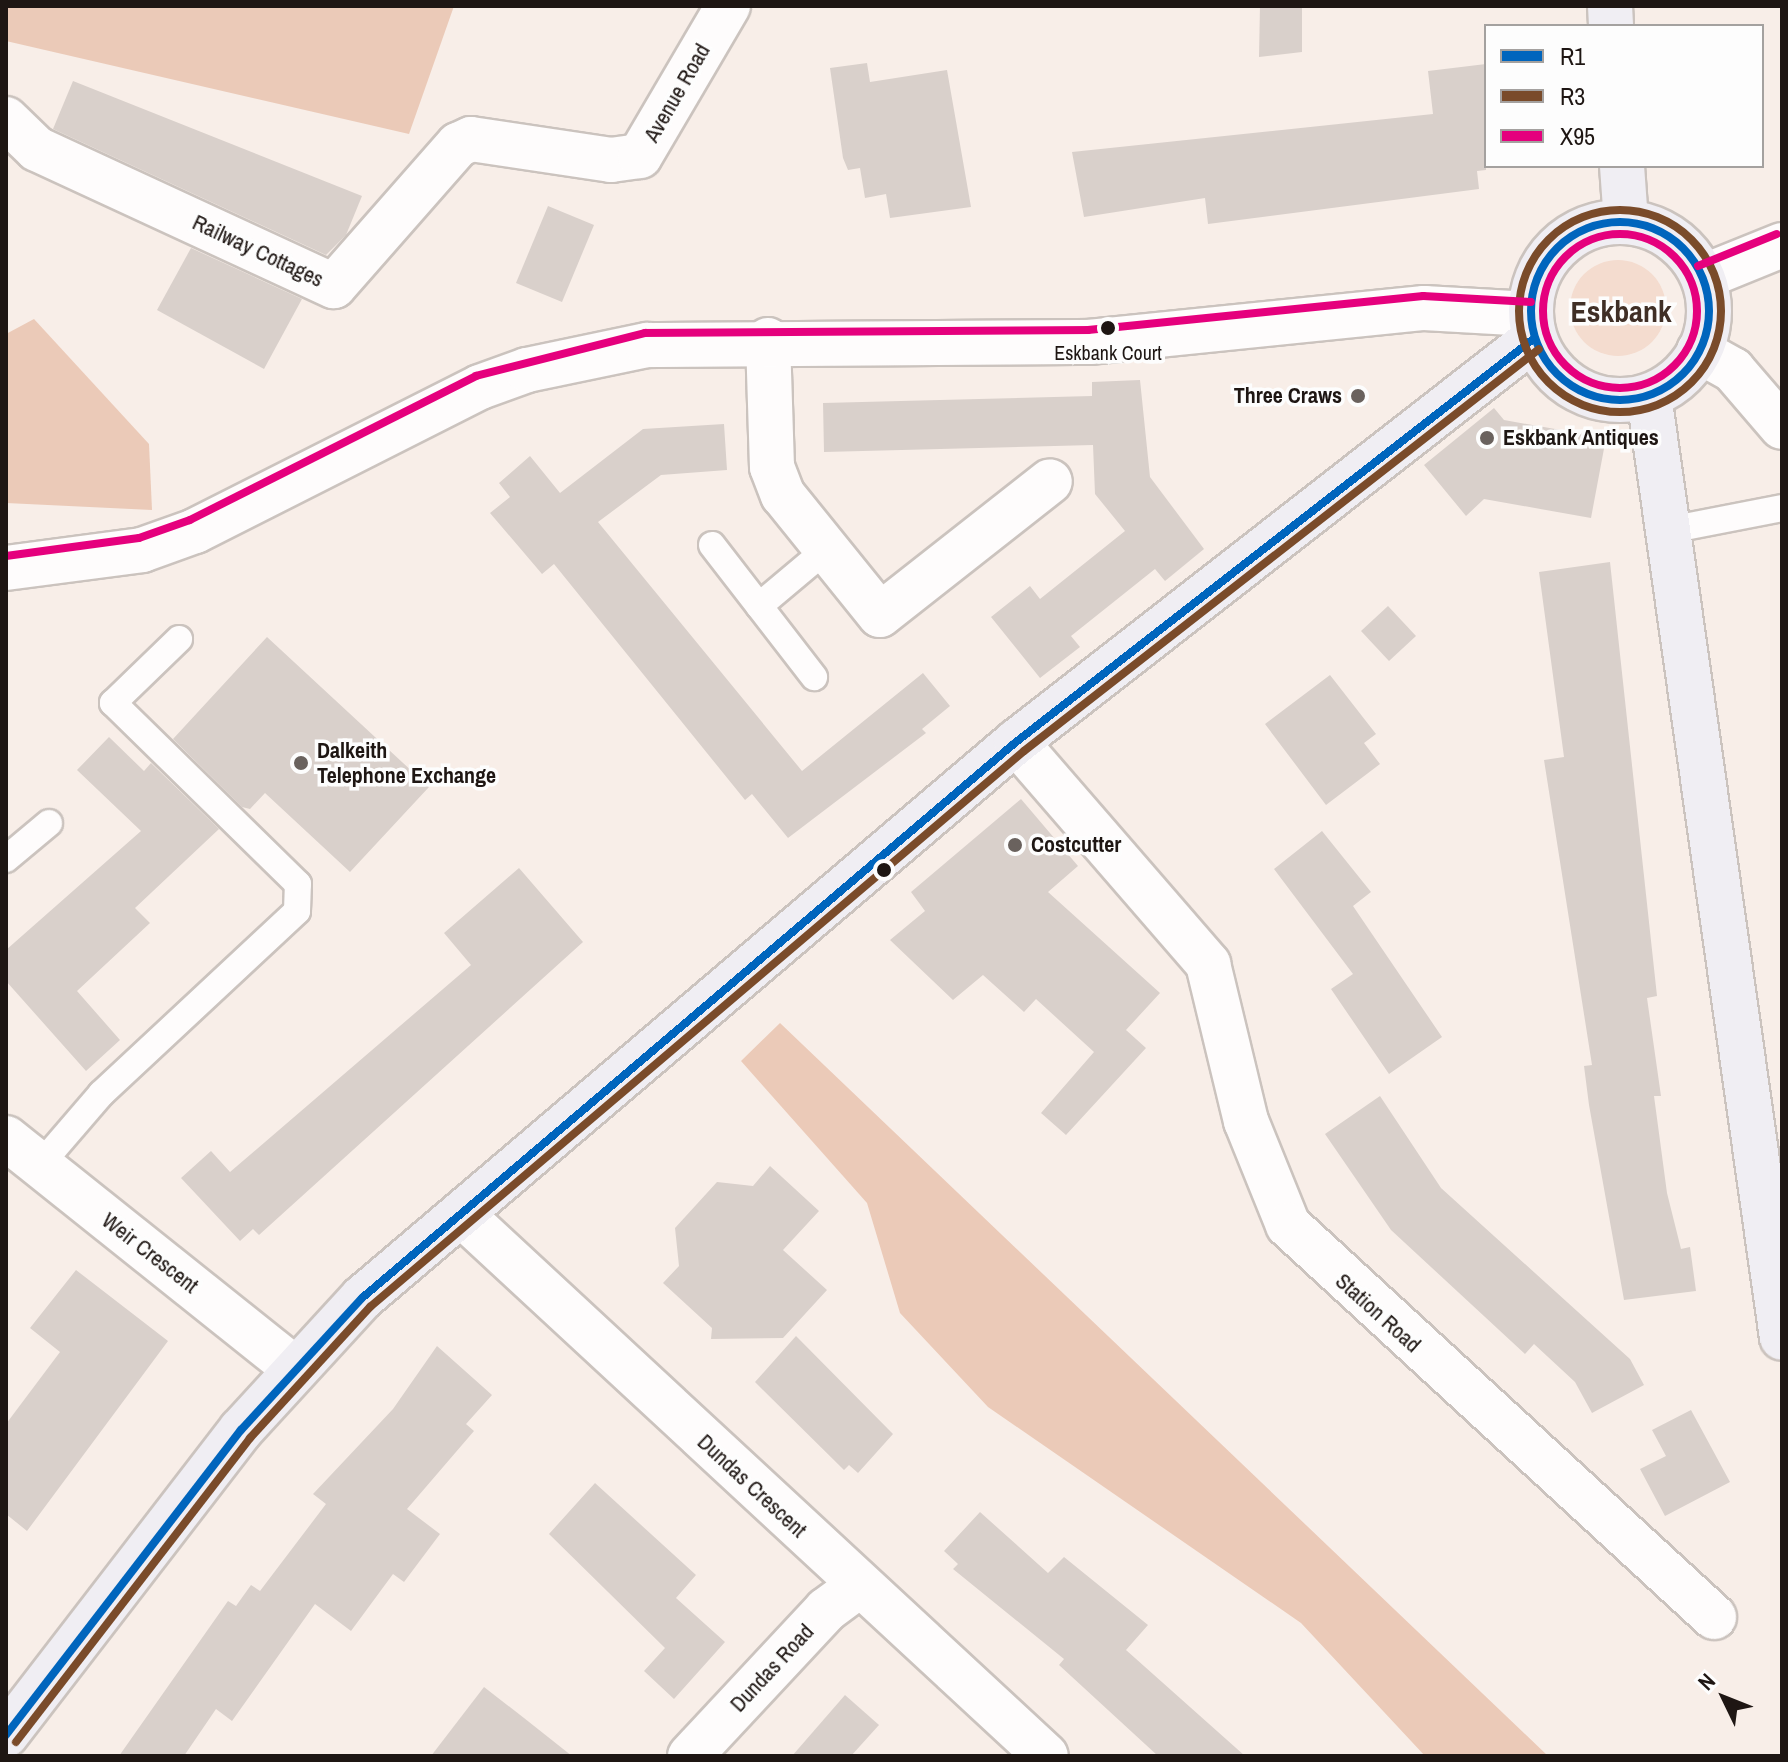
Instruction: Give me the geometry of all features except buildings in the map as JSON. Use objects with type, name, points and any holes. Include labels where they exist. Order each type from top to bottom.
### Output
[{"type":"main road","points":[[1622,168],[1626,222]]},
{"type":"main road","points":[[6,1735],[294,1368],[461,1214],[1016,742],[1531,327],[1556,250],[1576,234],[1626,222],[1662,230],[1703,277],[1709,314],[1699,351],[1667,388],[1649,396],[1601,400],[1582,393],[1559,378],[1531,327]]},
{"type":"main road","points":[[1649,396],[1782,1338]]},
{"type":"street","name":"Avenue Road","points":[[471,139],[611,160],[640,156],[728,6]]},
{"type":"street","name":"Railway Cottages","points":[[6,119],[37,149],[334,286],[471,139]]},
{"type":"street","points":[[1703,277],[1782,245]]},
{"type":"street","points":[[6,568],[91,561],[195,531],[316,467],[527,370],[647,345],[768,340],[1089,342],[1424,308],[1531,327]]},
{"type":"street","points":[[768,340],[772,467],[783,495],[880,615],[1050,481]]},
{"type":"street","points":[[1699,351],[1733,370],[1782,427]]},
{"type":"street","name":"Station Road","points":[[1016,742],[1208,964],[1246,1121],[1288,1225],[1714,1617]]},
{"type":"street","name":"Weir Crescent","points":[[6,1138],[294,1368]]},
{"type":"street","name":"Dundas Crescent","points":[[461,1214],[1046,1756]]},
{"type":"street","name":"Dundas Road","points":[[690,1756],[826,1610],[860,1585]]},
{"type":"lane","points":[[1669,530],[1782,508]]},
{"type":"lane","points":[[712,545],[814,677]]},
{"type":"lane","points":[[759,606],[827,549]]},
{"type":"lane","points":[[40,1165],[101,1094],[297,911],[298,884],[113,703],[179,639]]},
{"type":"lane","points":[[6,859],[49,823]]},
{"type":"shaded area","points":[[6,6],[454,6],[409,134],[6,41]]},
{"type":"shaded area","points":[[1618,260],[1636,263],[1652,274],[1663,290],[1666,308],[1663,326],[1652,342],[1636,353],[1618,356],[1600,353],[1584,342],[1573,326],[1570,308],[1573,290],[1584,274],[1600,263]]},
{"type":"shaded area","points":[[34,319],[149,444],[152,510],[6,503],[6,334]]},
{"type":"shaded area","points":[[780,1023],[1548,1756],[1425,1756],[1301,1623],[988,1407],[900,1313],[867,1203],[741,1061]]},
{"type":"transit line","name":"R3","points":[[1620,210],[1659,218],[1692,239],[1713,272],[1721,311],[1713,350],[1692,383],[1659,404],[1620,412],[1581,404],[1548,383],[1527,350],[1519,311],[1527,272],[1548,239],[1581,218],[1620,210]]},
{"type":"transit line","name":"R1","points":[[1620,222],[1654,229],[1683,248],[1702,277],[1709,311],[1702,345],[1683,374],[1654,393],[1620,400],[1586,393],[1557,374],[1538,345],[1531,311],[1538,277],[1557,248],[1586,229],[1620,222]]},
{"type":"transit line","name":"X95","points":[[1620,234],[1650,240],[1675,256],[1691,281],[1697,311],[1691,341],[1675,366],[1650,382],[1620,388],[1590,382],[1565,366],[1549,341],[1543,311],[1549,281],[1565,256],[1590,240],[1620,234]]},
{"type":"transit line","name":"X95","points":[[1698,266],[1777,234]]},
{"type":"transit line","name":"X95","points":[[6,556],[139,538],[190,520],[476,376],[645,333],[1088,330],[1423,296],[1531,302]]},
{"type":"transit line","name":"R1","points":[[6,1735],[241,1430],[362,1298],[1016,742],[1532,340]]},
{"type":"transit line","name":"R3","points":[[16,1742],[250,1438],[370,1307],[1024,751],[1539,349]]},
{"type":"place","name":"Eskbank Court","points":[[1108,328]]},
{"type":"place","name":"Three Craws","points":[[1358,396]]},
{"type":"place","name":"Eskbank Antiques","points":[[1487,438]]},
{"type":"place","name":"Dalkeith Telephone Exchange","points":[[301,763]]},
{"type":"place","name":"Costcutter","points":[[1015,845]]},
{"type":"district","name":"Eskbank","points":[[1621,311]]}]
